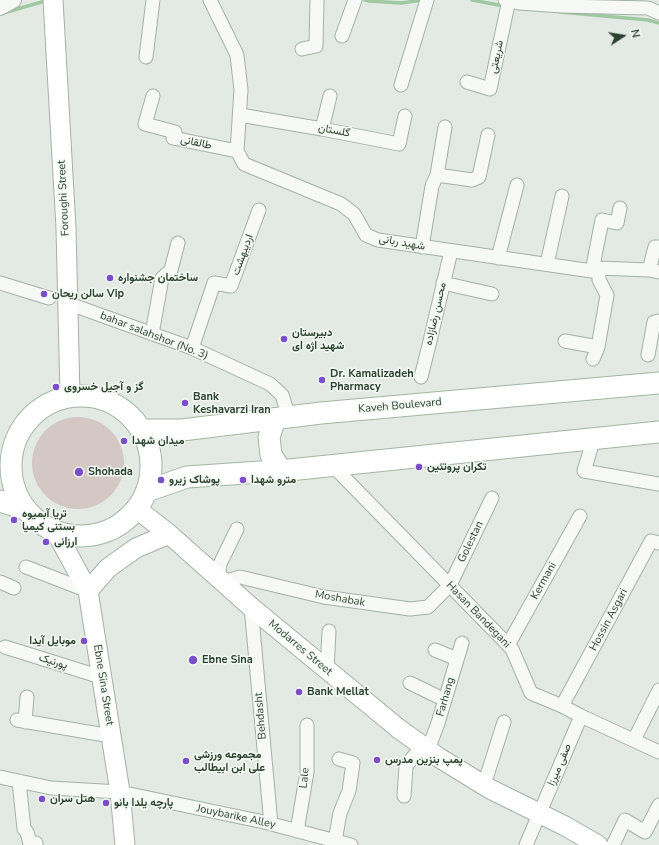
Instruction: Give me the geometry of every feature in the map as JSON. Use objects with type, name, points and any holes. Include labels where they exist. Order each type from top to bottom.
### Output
[{"type":"main road","name":"Foroughi Street","points":[[54,0],[66,228],[58,301],[70,396]]},
{"type":"main road","name":"Kaveh Boulevard","points":[[142,430],[182,430],[321,413],[659,383]]},
{"type":"main road","points":[[70,396],[91,396],[111,402],[128,414],[142,430],[149,450],[151,471],[142,500],[124,522],[109,531],[92,536],[74,536],[56,532],[39,523],[25,509],[15,491],[6,445],[39,408],[54,400],[70,396]]},
{"type":"main road","points":[[282,418],[268,437],[271,455],[282,470]]},
{"type":"main road","points":[[142,500],[187,478],[282,470],[659,432]]},
{"type":"main road","name":"Modarres Street","points":[[142,500],[170,534],[251,607],[399,729],[425,748],[484,785],[565,826],[598,845]]},
{"type":"main road","points":[[0,501],[25,509]]},
{"type":"main road","name":"Ebne Sina Street","points":[[56,532],[88,591],[120,792],[124,845]]},
{"type":"main road","points":[[88,591],[108,568],[136,548],[170,534]]},
{"type":"street","points":[[0,7],[13,0]]},
{"type":"street","points":[[146,57],[153,0]]},
{"type":"street","points":[[210,0],[237,55],[241,90],[237,151]]},
{"type":"street","points":[[302,49],[316,46],[317,0]]},
{"type":"street","points":[[342,36],[355,1]]},
{"type":"street","points":[[401,85],[426,2]]},
{"type":"street","points":[[507,3],[548,5],[609,4],[648,8],[659,13]]},
{"type":"street","name":"شریعتی","points":[[467,82],[490,89],[507,3]]},
{"type":"street","name":"طالقانی","points":[[153,96],[145,124],[175,132],[173,138],[237,151]]},
{"type":"street","points":[[322,129],[330,96]]},
{"type":"street","name":"گلستان","points":[[240,115],[399,144],[405,116]]},
{"type":"street","points":[[422,247],[432,186],[437,175],[445,127]]},
{"type":"street","points":[[437,175],[472,180],[479,177],[488,135]]},
{"type":"street","name":"شهید ربانی","points":[[237,151],[244,164],[341,204],[354,214],[366,235],[378,240],[498,258],[596,270],[654,271]]},
{"type":"street","points":[[498,258],[517,185]]},
{"type":"street","points":[[547,264],[562,196]]},
{"type":"street","points":[[593,359],[598,347],[607,295],[598,280],[596,270],[602,220],[617,223],[620,208]]},
{"type":"street","name":"اردیبهشت","points":[[192,348],[214,283],[231,286],[259,210]]},
{"type":"street","points":[[152,334],[162,278],[171,270],[178,243]]},
{"type":"street","points":[[654,271],[655,247],[659,247]]},
{"type":"street","name":"محسن رضازاده","points":[[421,377],[451,251]]},
{"type":"street","name":"bahar salahshor (No. 3)","points":[[0,283],[58,301],[192,348],[270,384],[282,395],[282,418]]},
{"type":"street","points":[[443,283],[492,294]]},
{"type":"street","points":[[648,355],[654,322],[659,321]]},
{"type":"street","points":[[565,341],[598,347]]},
{"type":"street","points":[[594,438],[584,471],[659,484]]},
{"type":"street","name":"Hasan Bandegani","points":[[332,465],[512,649],[531,693],[659,752]]},
{"type":"street","name":"Golestan","points":[[450,585],[492,498]]},
{"type":"street","name":"Kermani","points":[[508,645],[580,516]]},
{"type":"street","points":[[221,580],[220,564],[237,529]]},
{"type":"street","name":"Hossin Asgari","points":[[562,706],[652,541],[659,543]]},
{"type":"street","points":[[26,567],[88,591]]},
{"type":"street","name":"Moshabak","points":[[221,580],[240,577],[324,598],[410,609],[428,606],[450,585]]},
{"type":"street","points":[[0,582],[14,588]]},
{"type":"street","name":"Behdasht","points":[[251,607],[271,824]]},
{"type":"street","points":[[327,671],[329,631]]},
{"type":"street","name":"Farhang","points":[[404,796],[406,766],[425,748],[438,723],[462,643]]},
{"type":"street","name":"پورنیک","points":[[5,647],[102,677]]},
{"type":"street","points":[[435,650],[457,659]]},
{"type":"street","points":[[410,683],[445,700]]},
{"type":"street","points":[[634,740],[659,690]]},
{"type":"street","points":[[27,697],[21,721],[111,736]]},
{"type":"street","name":"صفی میرزا","points":[[526,845],[581,716]]},
{"type":"street","points":[[484,785],[504,722]]},
{"type":"street","name":"Lale","points":[[298,831],[307,772],[307,725]]},
{"type":"street","points":[[335,841],[340,813],[349,791],[353,763],[339,759]]},
{"type":"street","name":"Jouybarike Alley","points":[[0,777],[51,788],[120,792],[271,824],[351,845]]},
{"type":"street","points":[[19,782],[24,829],[27,832],[30,844],[36,843]]},
{"type":"street","points":[[613,845],[625,820],[645,832],[659,805]]},
{"type":"shaded area","points":[[78,417],[96,420],[111,430],[121,445],[124,463],[121,481],[111,496],[96,506],[78,509],[60,506],[45,496],[35,481],[32,463],[35,445],[45,430],[60,420]]},
{"type":"waterway","points":[[365,0],[401,3],[423,0]]},
{"type":"waterway","points":[[472,0],[504,6]]},
{"type":"waterway","points":[[7,12],[45,1]]},
{"type":"waterway","points":[[560,12],[648,20],[659,23]]},
{"type":"place","name":"ساختمان جشنواره","points":[[110,278]]},
{"type":"place","name":"سالن ریحان Vip","points":[[44,294]]},
{"type":"place","name":"دبیرستان شهید اژه ای","points":[[284,339]]},
{"type":"place","name":"Dr. Kamalizadeh Pharmacy","points":[[322,380]]},
{"type":"place","name":"گز و آجیل خسروی","points":[[56,387]]},
{"type":"place","name":"Bank Keshavarzi Iran","points":[[185,403]]},
{"type":"place","name":"میدان شهدا","points":[[124,441]]},
{"type":"place","name":"تکران پروتئین","points":[[419,467]]},
{"type":"place","name":"Shohada","points":[[79,472]]},
{"type":"place","name":"پوشاک زیرو","points":[[161,480]]},
{"type":"place","name":"مترو شهدا","points":[[243,480]]},
{"type":"place","name":"تریا آبمیوه بستنی کیمیا","points":[[14,520]]},
{"type":"place","name":"ارزانی","points":[[46,542]]},
{"type":"place","name":"موبایل آیدا","points":[[84,641]]},
{"type":"place","name":"Ebne Sina","points":[[193,660]]},
{"type":"place","name":"Bank Mellat","points":[[299,692]]},
{"type":"place","name":"پمپ بنزین مدرس","points":[[377,760]]},
{"type":"place","name":"مجموعه ورزشی علی ابن ابیطالب","points":[[186,761]]},
{"type":"place","name":"هتل سران","points":[[42,799]]},
{"type":"place","name":"پارچه یلدا بانو","points":[[106,803]]}]
